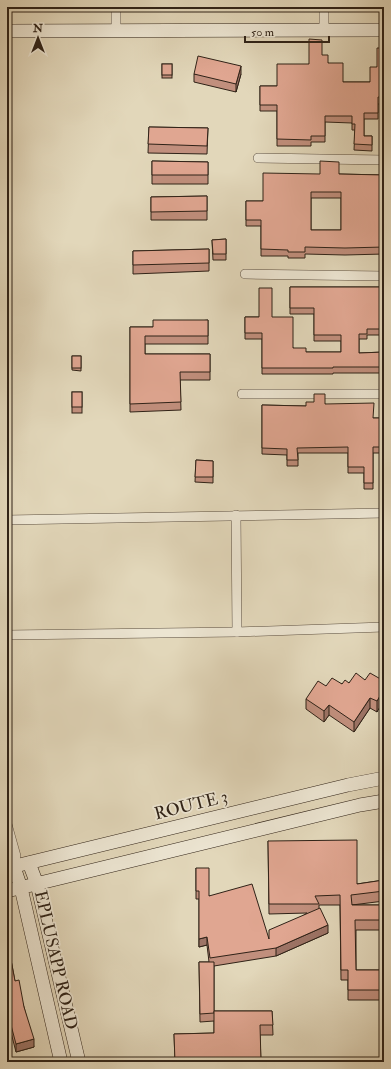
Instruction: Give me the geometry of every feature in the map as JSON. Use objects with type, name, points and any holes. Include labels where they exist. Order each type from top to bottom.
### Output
[{"type":"main road","points":[[7,31],[384,30]]},
{"type":"main road","name":"ROUTE 3","points":[[12,864],[29,863],[348,785],[384,778]]},
{"type":"main road","points":[[7,891],[352,807],[384,801]]},
{"type":"main road","points":[[29,863],[37,884],[79,1062]]},
{"type":"main road","name":"EPLUSAPP ROAD","points":[[12,864],[21,888],[61,1062]]},
{"type":"street","points":[[116,7],[116,31]]},
{"type":"street","points":[[324,7],[324,31]]},
{"type":"street","points":[[258,158],[384,160]]},
{"type":"street","points":[[245,274],[384,276]]},
{"type":"street","points":[[242,394],[384,394]]},
{"type":"street","points":[[7,520],[384,513]]},
{"type":"street","points":[[236,515],[237,632]]},
{"type":"street","points":[[7,635],[237,632],[384,627]]},
{"type":"street","points":[[7,824],[12,864]]},
{"type":"building","points":[[309,39],[322,40],[322,55],[328,55],[328,63],[343,63],[343,82],[370,82],[370,67],[377,67],[377,48],[384,48],[384,97],[378,97],[378,113],[364,113],[364,136],[372,136],[372,145],[354,144],[355,124],[352,124],[352,116],[325,116],[325,136],[311,136],[311,140],[277,139],[277,105],[260,105],[260,86],[277,86],[277,64],[309,64]]},
{"type":"building","points":[[198,56],[241,66],[236,84],[194,74]]},
{"type":"building","points":[[162,64],[172,64],[172,75],[162,75]]},
{"type":"building","points":[[149,127],[208,128],[207,146],[148,144]]},
{"type":"building","points":[[152,161],[208,162],[208,175],[152,175]]},
{"type":"building","points":[[320,161],[339,162],[339,174],[384,175],[384,247],[305,247],[305,252],[261,249],[261,220],[246,220],[246,201],[263,201],[263,173],[320,174]],"holes":[[[311,192],[341,192],[341,230],[311,230]]]},
{"type":"building","points":[[207,196],[207,211],[151,212],[151,197]]},
{"type":"building","points":[[226,239],[226,254],[213,254],[212,240]]},
{"type":"building","points":[[209,249],[209,263],[133,265],[133,251]]},
{"type":"building","points":[[290,287],[384,287],[384,329],[367,329],[367,334],[359,334],[359,353],[384,352],[384,367],[262,368],[262,333],[245,333],[245,317],[259,317],[259,288],[272,288],[272,317],[293,317],[293,348],[306,348],[306,352],[341,352],[341,335],[314,335],[314,308],[290,308]]},
{"type":"building","points":[[153,320],[208,320],[208,336],[145,336],[145,354],[210,354],[210,372],[180,372],[181,402],[130,404],[130,327],[153,327]]},
{"type":"building","points":[[72,356],[81,356],[81,368],[72,368]]},
{"type":"building","points":[[72,392],[82,392],[82,407],[72,407]]},
{"type":"building","points":[[314,394],[325,394],[325,404],[374,403],[373,418],[384,418],[384,447],[373,447],[373,483],[364,483],[364,467],[348,467],[348,447],[297,448],[298,460],[287,460],[287,449],[262,448],[262,405],[306,406],[306,402],[314,402]]},
{"type":"building","points":[[196,460],[213,461],[213,477],[195,477]]},
{"type":"building","points":[[356,673],[365,680],[370,673],[384,681],[384,689],[377,701],[370,698],[354,722],[329,705],[324,711],[306,699],[318,681],[326,686],[332,678],[342,684],[345,680],[349,683]]},
{"type":"building","points":[[357,840],[357,884],[384,880],[384,891],[351,895],[352,905],[384,905],[384,920],[355,920],[356,970],[384,970],[384,990],[348,990],[348,970],[341,970],[340,895],[315,896],[319,904],[269,904],[268,841]]},
{"type":"building","points":[[196,868],[209,868],[209,896],[252,884],[269,939],[269,930],[320,908],[328,925],[276,948],[210,958],[207,937],[199,939],[199,891],[196,891]]},
{"type":"building","points":[[7,939],[15,981],[19,980],[24,1007],[34,1039],[16,1044],[7,1010]]},
{"type":"building","points":[[199,962],[214,962],[214,1013],[200,1014]]},
{"type":"building","points":[[214,1011],[272,1011],[273,1025],[260,1025],[261,1062],[175,1062],[174,1034],[214,1033]]}]
